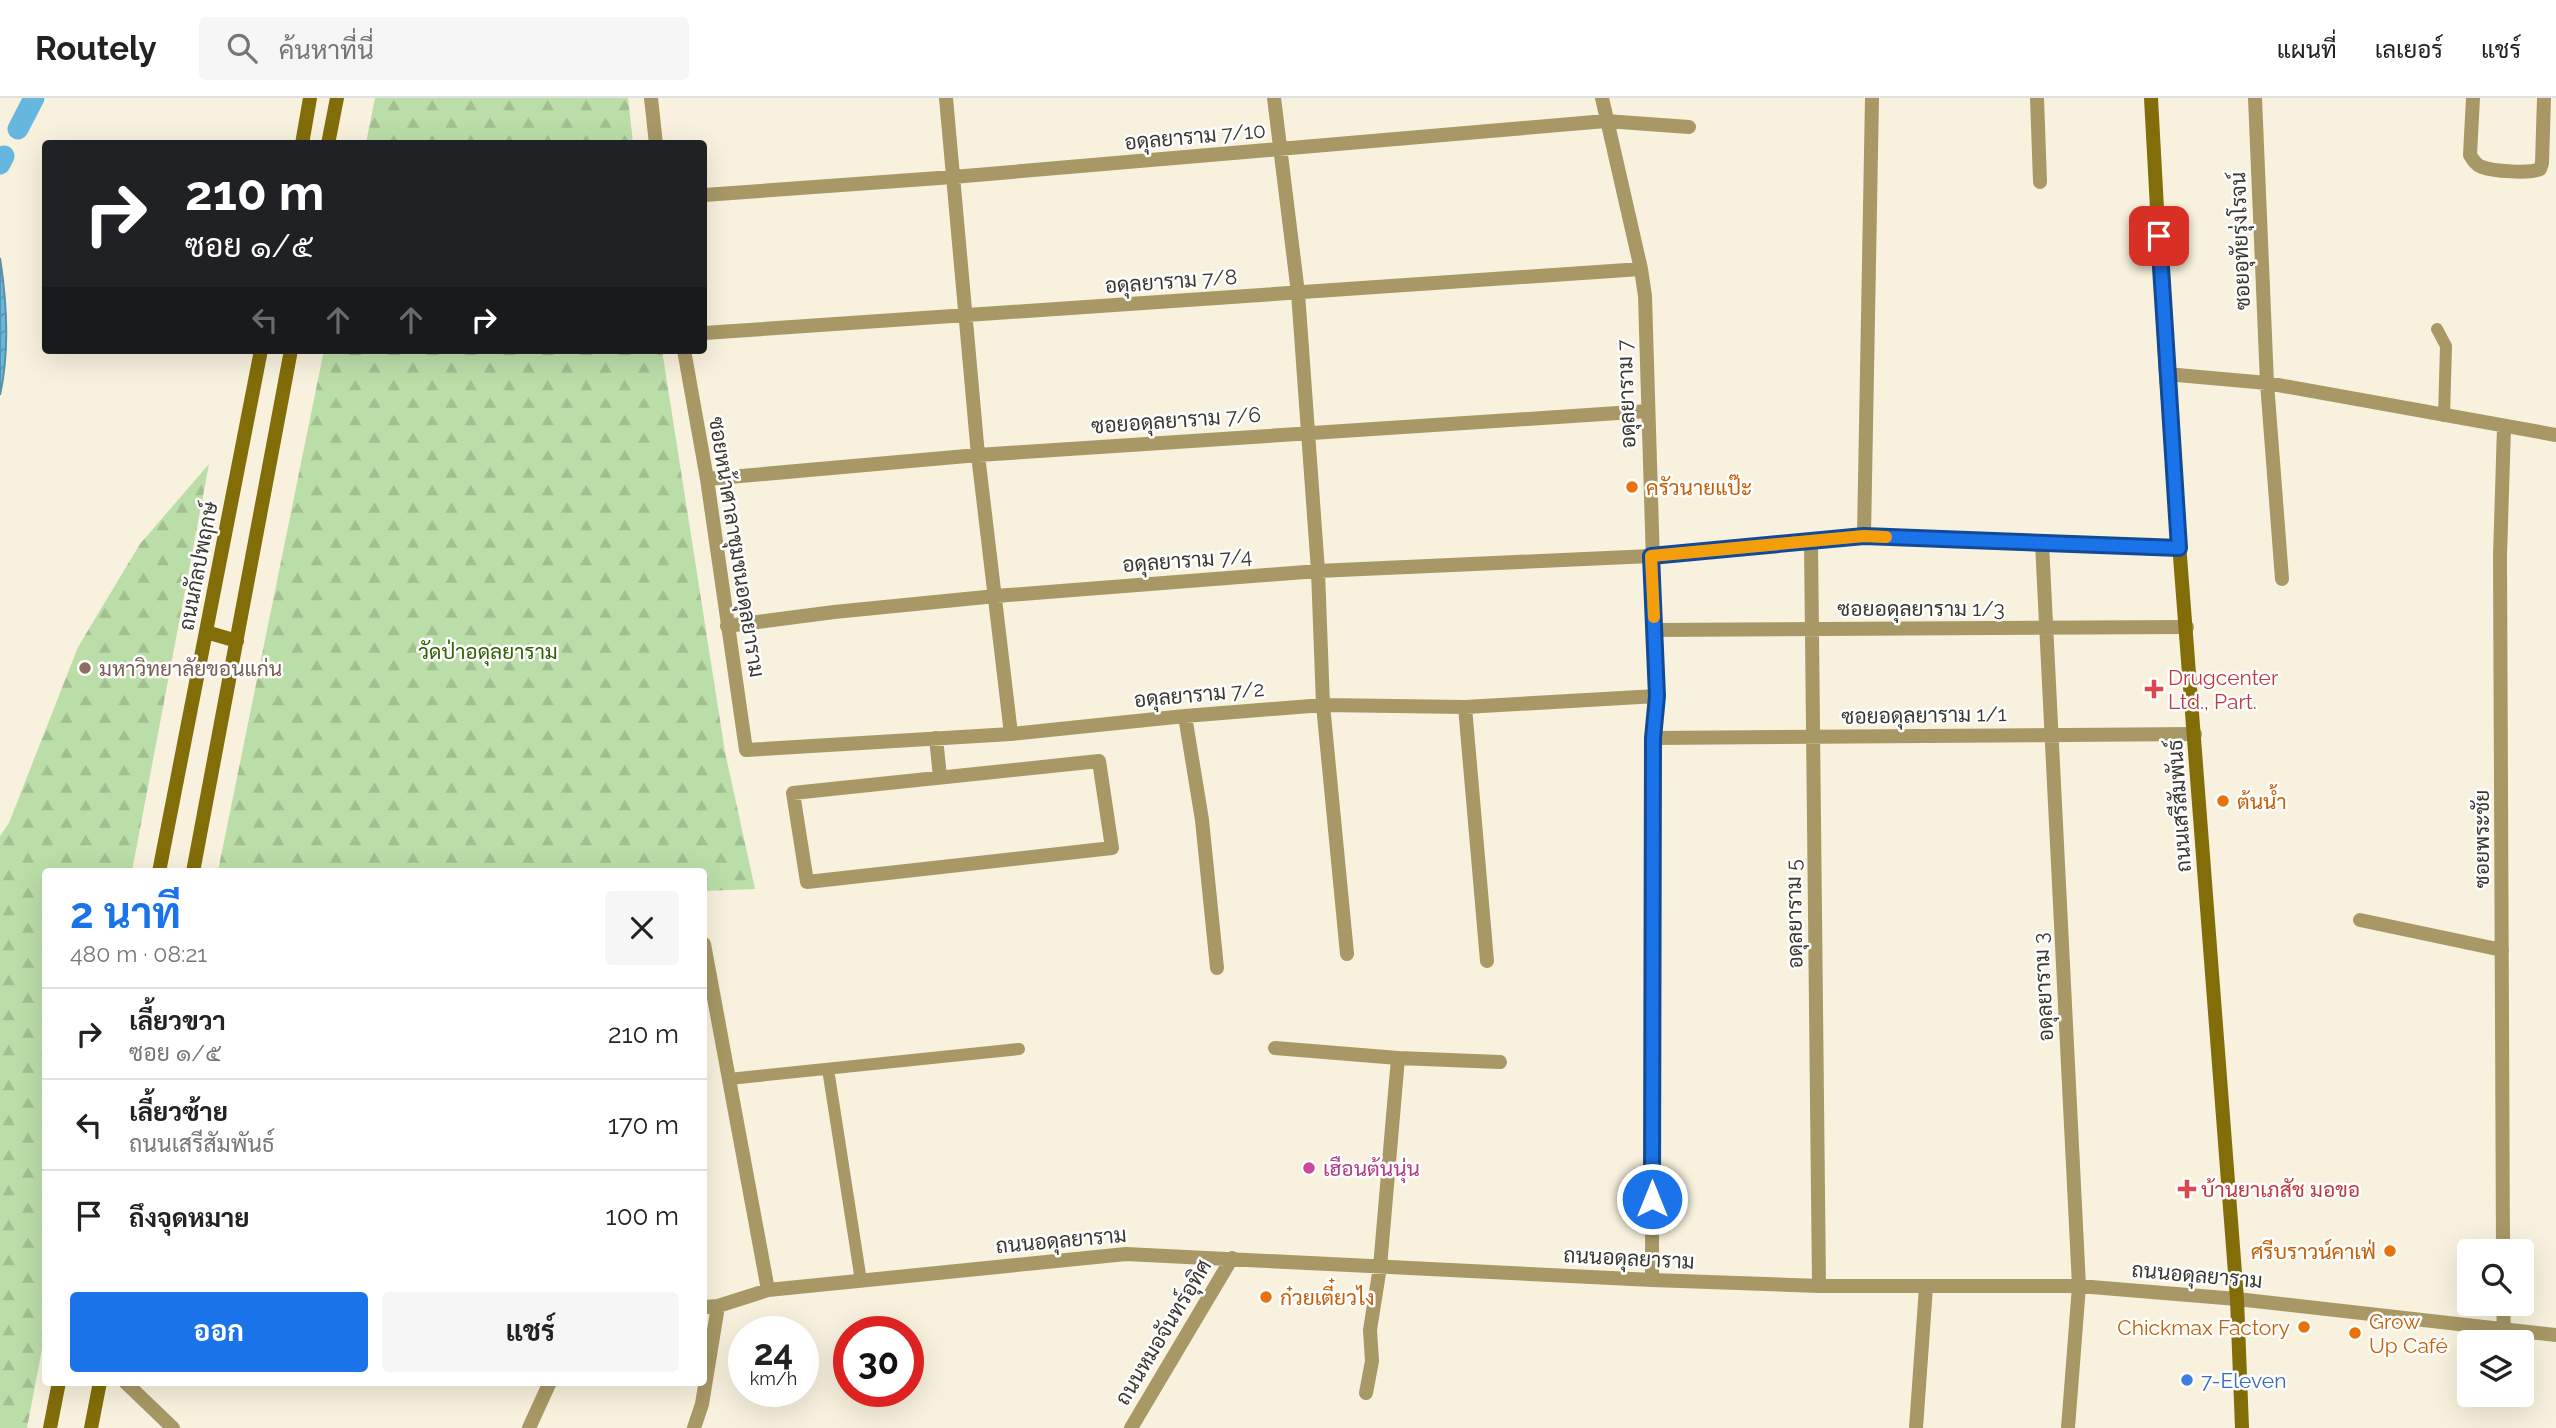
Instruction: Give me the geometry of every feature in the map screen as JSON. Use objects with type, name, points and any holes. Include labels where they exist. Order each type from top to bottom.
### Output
[{"type":"street","points":[[303,140],[310,98]]},
{"type":"street","points":[[329,140],[337,98]]},
{"type":"street","points":[[651,98],[656,140]]},
{"type":"street","points":[[946,98],[978,455],[1011,734]]},
{"type":"street","points":[[1274,98],[1297,293],[1318,571],[1323,705],[1347,954]]},
{"type":"street","name":"อดุลยาราม 7","points":[[1602,98],[1641,269],[1644,296],[1657,696],[1653,738],[1652,1280]]},
{"type":"street","points":[[1864,536],[1872,98]]},
{"type":"street","points":[[2037,98],[2040,182]]},
{"type":"street","name":"ถนนเสรีสัมพันธ์","points":[[2151,98],[2166,374],[2236,1299],[2242,1428]]},
{"type":"street","name":"ซอยอุทัยรุ่งโรจน์","points":[[2255,98],[2267,383],[2282,579]]},
{"type":"street","points":[[2473,98],[2470,155],[2473,160],[2483,168],[2529,172],[2540,170],[2542,163],[2544,98]]},
{"type":"street","name":"อดุลยาราม 7/10","points":[[707,195],[953,177],[1606,121],[1689,127]]},
{"type":"street","name":"อดุลยาราม 7/8","points":[[707,333],[1641,269]]},
{"type":"street","name":"ถนนกัลปพฤกษ์","points":[[160,868],[260,354]]},
{"type":"street","points":[[194,868],[289,354]]},
{"type":"street","name":"ซอยหน้าศาลาชุมชนอดุลยาราม","points":[[685,354],[707,480],[746,750]]},
{"type":"street","points":[[2166,374],[2267,383],[2556,435]]},
{"type":"street","name":"ซอยอดุลยาราม 7/6","points":[[707,480],[978,455],[1648,411]]},
{"type":"street","name":"ซอยพระชัย","points":[[2503,1239],[2500,556],[2504,427]]},
{"type":"street","name":"อดุลยาราม 7/4","points":[[727,626],[996,596],[1318,571],[1651,556],[1864,536],[2179,548]]},
{"type":"street","name":"อดุลยาราม 5","points":[[1811,542],[1819,1286]]},
{"type":"street","name":"อดุลยาราม 3","points":[[2042,543],[2078,1286],[2068,1428]]},
{"type":"street","name":"ซอยอดุลยาราม 1/3","points":[[1655,630],[2187,627]]},
{"type":"street","points":[[206,632],[237,641]]},
{"type":"street","name":"อดุลยาราม 7/2","points":[[746,750],[1011,734],[1323,705],[1465,707],[1657,696]]},
{"type":"street","points":[[1465,707],[1487,961]]},
{"type":"street","points":[[1185,716],[1202,820],[1217,968]]},
{"type":"street","name":"ซอยอดุลยาราม 1/1","points":[[1653,738],[2195,734]]},
{"type":"street","points":[[936,738],[940,777]]},
{"type":"street","points":[[1099,761],[1112,848],[807,882],[793,793],[940,777],[1099,761]]},
{"type":"street","points":[[2360,920],[2502,950]]},
{"type":"street","points":[[707,960],[768,1290]]},
{"type":"street","points":[[1275,1048],[1398,1058],[1500,1062]]},
{"type":"street","points":[[1366,1393],[1372,1361],[1370,1329],[1380,1267],[1398,1058]]},
{"type":"street","name":"ถนนอดุลยาราม","points":[[710,1307],[768,1290],[1126,1254],[1819,1286],[2078,1286],[2236,1299],[2556,1335]]},
{"type":"street","name":"ถนนหมอจันทร์อุทิศ","points":[[1131,1428],[1232,1258]]},
{"type":"street","points":[[1916,1428],[1926,1287]]},
{"type":"street","points":[[707,1343],[710,1307]]},
{"type":"street","points":[[2504,1316],[2504,1328]]},
{"type":"street","points":[[50,1428],[58,1386]]},
{"type":"street","points":[[91,1428],[99,1386]]},
{"type":"street","points":[[129,1386],[173,1428]]},
{"type":"street","points":[[529,1428],[548,1386]]},
{"type":"street","points":[[694,1428],[702,1404],[703,1386]]},
{"type":"lane","points":[[2437,329],[2446,346],[2444,416]]},
{"type":"lane","points":[[729,1079],[1019,1049]]},
{"type":"lane","points":[[828,1069],[861,1281]]},
{"type":"green space","points":[[375,98],[628,98],[633,140],[367,140]]},
{"type":"green space","name":"วัดป่าอดุลยาราม","points":[[323,354],[663,354],[725,752],[755,889],[707,891],[707,868],[219,868]]},
{"type":"green space","points":[[209,464],[133,868],[42,868],[42,1349],[27,1428],[0,1428],[0,836],[9,823],[78,647],[140,544]]},
{"type":"water","points":[[0,258],[6,327],[0,395]]},
{"type":"waterway","points":[[18,129],[34,98]]},
{"type":"waterway","points":[[0,164],[4,156]]},
{"type":"slow traffic","points":[[1654,617],[1651,556],[1864,536],[1886,537]]},
{"type":"place","name":"ครัวนายแป๊ะ","points":[[1632,487]]},
{"type":"place","name":"มหาวิทยาลัยขอนแก่น","points":[[85,668]]},
{"type":"place","name":"Drugcenter Ltd., Part.","points":[[2154,689]]},
{"type":"place","name":"ต้นน้ำ","points":[[2223,801]]},
{"type":"place","name":"เฮือนต้นนุ่น","points":[[1309,1168]]},
{"type":"place","name":"บ้านยาเภสัช มอขอ","points":[[2187,1189]]},
{"type":"place","name":"ศรีบราวน์คาเฟ่","points":[[2390,1251]]},
{"type":"place","name":"ก๋วยเตี๋ยวไง","points":[[1266,1297]]},
{"type":"place","name":"Chickmax Factory","points":[[2304,1327]]},
{"type":"place","name":"Grow Up Café","points":[[2355,1333]]},
{"type":"place","name":"7-Eleven","points":[[2187,1380]]},
{"type":"route","points":[[1652,1199],[1653,738],[1657,696],[1651,556],[1864,536],[2179,548],[2159,236]]}]
